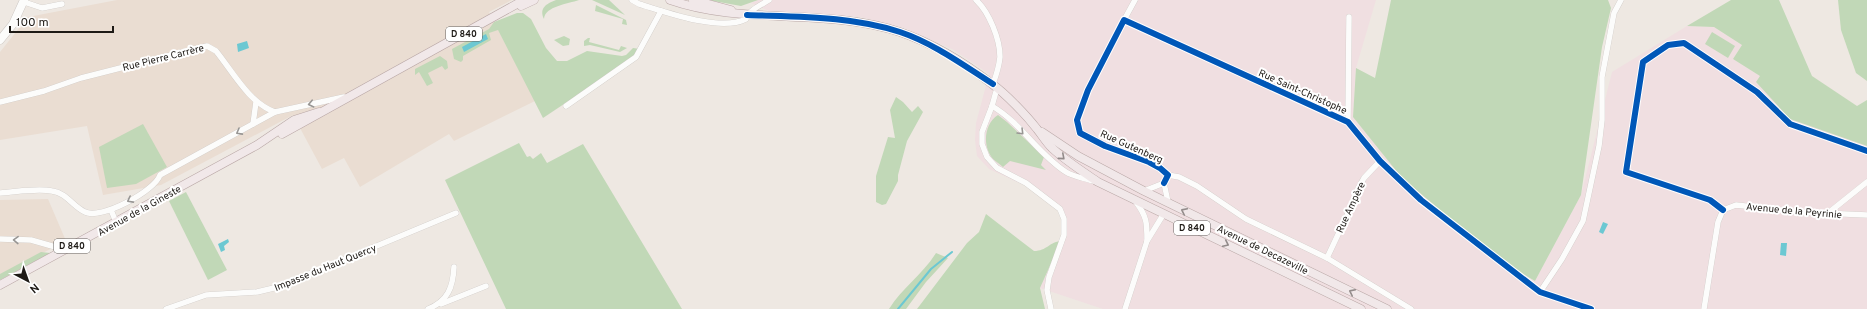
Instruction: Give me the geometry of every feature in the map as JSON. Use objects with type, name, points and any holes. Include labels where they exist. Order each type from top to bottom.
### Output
[{"type":"main road","name":"D 840","points":[[507,10],[524,0]]},
{"type":"main road","name":"D 840","points":[[507,10],[534,0]]},
{"type":"main road","name":"Avenue de Decazeville","points":[[670,0],[694,8],[747,15],[865,23],[900,32],[946,54],[995,86],[1037,128],[1051,147],[1065,160],[1098,182],[1136,202],[1361,309]]},
{"type":"main road","name":"Avenue de Decazeville","points":[[693,0],[747,15]]},
{"type":"main road","points":[[0,40],[13,24],[24,1]]},
{"type":"main road","name":"Avenue de la Gineste","points":[[0,285],[257,145],[293,129],[319,112],[507,10]]},
{"type":"main road","name":"Avenue de Decazeville","points":[[1037,128],[1078,156],[1144,191],[1387,309]]},
{"type":"street","points":[[632,0],[687,19],[713,22],[740,22],[746,19],[747,15],[769,0]]},
{"type":"street","points":[[976,0],[984,7],[996,37],[1000,56],[992,106],[982,132],[982,144],[987,157],[997,168],[1026,183],[1060,209],[1064,219],[1064,235],[1049,277],[1047,290],[1051,309]]},
{"type":"street","points":[[1124,20],[1135,0]]},
{"type":"street","points":[[1540,292],[1562,260],[1583,221],[1599,146],[1602,120],[1602,77],[1614,12],[1621,0]]},
{"type":"street","points":[[24,1],[42,8],[62,4]]},
{"type":"street","points":[[566,106],[636,57],[661,11]]},
{"type":"street","points":[[1348,122],[1349,17]]},
{"type":"street","name":"Rue Saint-Christophe","points":[[1124,20],[1348,122],[1380,161],[1421,200],[1540,292],[1591,309]]},
{"type":"street","name":"Rue Gutenberg","points":[[1124,20],[1088,90],[1077,120],[1080,133],[1105,146],[1149,162],[1160,168],[1168,175],[1179,177],[1197,186],[1246,219],[1327,258],[1411,309]]},
{"type":"street","points":[[1704,309],[1718,222],[1723,210],[1710,200],[1626,172],[1643,62],[1668,45],[1684,43],[1757,92],[1790,124],[1867,151]]},
{"type":"street","name":"Rue Pierre Carrère","points":[[0,102],[44,91],[81,78],[207,46],[216,51],[256,102],[266,109],[275,112]]},
{"type":"street","points":[[0,193],[51,190],[70,199],[84,212],[94,214],[111,210],[138,196],[158,181],[160,175],[275,112],[348,96]]},
{"type":"street","points":[[253,124],[256,102]]},
{"type":"street","points":[[992,106],[1004,114],[1047,156],[1067,173],[1098,182]]},
{"type":"street","name":"Rue Ampère","points":[[1327,258],[1364,178],[1380,161]]},
{"type":"street","name":"Rue Gutenberg","points":[[1164,182],[1168,175]]},
{"type":"street","points":[[1144,191],[1164,182],[1168,202]]},
{"type":"street","points":[[1827,214],[1867,182]]},
{"type":"street","points":[[1125,309],[1146,241],[1147,222],[1144,213],[1136,202]]},
{"type":"street","name":"Avenue de la Peyrinie","points":[[1723,210],[1736,205],[1827,214],[1867,215]]},
{"type":"street","points":[[111,210],[116,222]]},
{"type":"street","name":"Impasse du Haut Quercy","points":[[166,309],[206,295],[257,292],[278,288],[456,213]]},
{"type":"street","points":[[1146,241],[1163,215]]},
{"type":"street","points":[[0,239],[31,240],[66,250]]},
{"type":"street","points":[[437,305],[448,295],[453,283],[454,267]]},
{"type":"street","points":[[428,309],[486,286]]},
{"type":"shaded area","points":[[117,0],[512,0],[489,12],[535,101],[454,141],[449,134],[360,187],[344,158],[322,169],[293,115],[161,185],[103,195],[87,126],[0,140],[0,52],[28,17]]},
{"type":"shaded area","points":[[758,0],[1376,0],[1356,68],[1353,117],[1402,178],[1518,271],[1535,281],[1581,195],[1612,72],[1687,26],[1714,27],[1742,45],[1733,59],[1760,76],[1775,101],[1790,119],[1867,146],[1867,309],[1103,309],[1040,288],[1061,241],[1063,225],[1059,211],[1028,187],[989,169],[977,156],[975,140],[976,123],[989,74],[954,50],[904,28],[860,17],[769,11],[751,3]]},
{"type":"shaded area","points":[[48,199],[66,241],[0,275],[0,200]]},
{"type":"green space","points":[[556,0],[579,0],[553,8],[548,11],[544,19],[542,12],[544,7]]},
{"type":"green space","points":[[592,0],[609,0],[625,15]]},
{"type":"green space","points":[[708,0],[758,0],[741,6]]},
{"type":"green space","points":[[1391,0],[1608,0],[1611,8],[1602,47],[1581,195],[1535,281],[1518,271],[1402,178],[1353,117],[1356,68],[1375,78]]},
{"type":"green space","points":[[1731,0],[1779,0],[1812,76],[1857,106],[1867,100],[1867,146],[1790,119],[1756,82],[1760,76],[1733,59],[1742,45],[1714,27],[1687,26]]},
{"type":"green space","points":[[1838,0],[1867,0],[1867,81],[1856,73],[1841,30]]},
{"type":"green space","points":[[596,5],[626,20],[627,25],[622,24],[623,19],[595,11]]},
{"type":"green space","points":[[517,13],[523,13],[531,19],[546,48],[557,61],[567,61],[587,51],[622,56],[626,55],[633,48],[640,49],[636,56],[543,118],[498,30],[489,33],[491,40],[463,56],[463,60],[461,62],[454,59],[452,49],[489,29],[494,22]]},
{"type":"green space","points":[[1712,32],[1735,46],[1728,58],[1705,44]]},
{"type":"green space","points":[[564,36],[570,39],[569,45],[563,46],[554,40]]},
{"type":"green space","points":[[590,38],[589,42],[619,50],[621,46],[627,48],[620,52],[590,45],[584,46],[584,41]]},
{"type":"green space","points":[[440,56],[447,61],[448,68],[445,70],[442,66],[428,73],[433,83],[427,86],[419,72],[415,75],[415,69]]},
{"type":"green space","points":[[896,97],[912,112],[918,106],[923,112],[907,141],[898,175],[898,181],[886,204],[882,205],[876,202],[876,176],[888,137],[895,138],[890,110]]},
{"type":"green space","points":[[998,115],[1044,157],[1041,165],[1046,170],[1010,161],[1003,167],[993,159],[987,148],[986,136],[987,129],[993,119]]},
{"type":"green space","points":[[143,124],[167,167],[136,184],[107,188],[99,147]]},
{"type":"green space","points":[[519,143],[527,157],[530,156],[533,159],[541,153],[547,163],[583,144],[682,309],[506,309],[445,180]]},
{"type":"green space","points":[[186,192],[227,270],[208,280],[169,201]]},
{"type":"green space","points":[[986,214],[1034,251],[1042,250],[1061,241],[1040,288],[1045,309],[917,309],[967,243],[979,232]]},
{"type":"green space","points":[[41,252],[50,253],[0,280],[0,274]]},
{"type":"green space","points":[[936,253],[948,258],[926,282],[906,309],[889,309],[900,294],[931,261]]},
{"type":"water","points":[[486,34],[488,39],[464,52],[462,47]]},
{"type":"water","points":[[247,41],[249,48],[238,52],[237,44]]},
{"type":"water","points":[[1603,222],[1608,224],[1603,234],[1599,232]]},
{"type":"water","points":[[228,239],[229,242],[224,246],[225,250],[221,252],[218,244]]},
{"type":"water","points":[[1781,243],[1787,243],[1786,256],[1780,255]]},
{"type":"waterway","points":[[898,309],[931,269],[952,252]]},
{"type":"cycle path","points":[[747,15],[844,20],[900,32],[924,42],[948,55],[993,84]]},
{"type":"cycle path","points":[[1164,183],[1168,175],[1160,168],[1149,162],[1105,146],[1080,133],[1077,120],[1088,90],[1124,20],[1348,122],[1380,161],[1421,200],[1540,292],[1591,309]]},
{"type":"cycle path","points":[[1723,210],[1710,200],[1626,172],[1643,62],[1668,45],[1684,43],[1757,92],[1790,124],[1867,151]]}]
